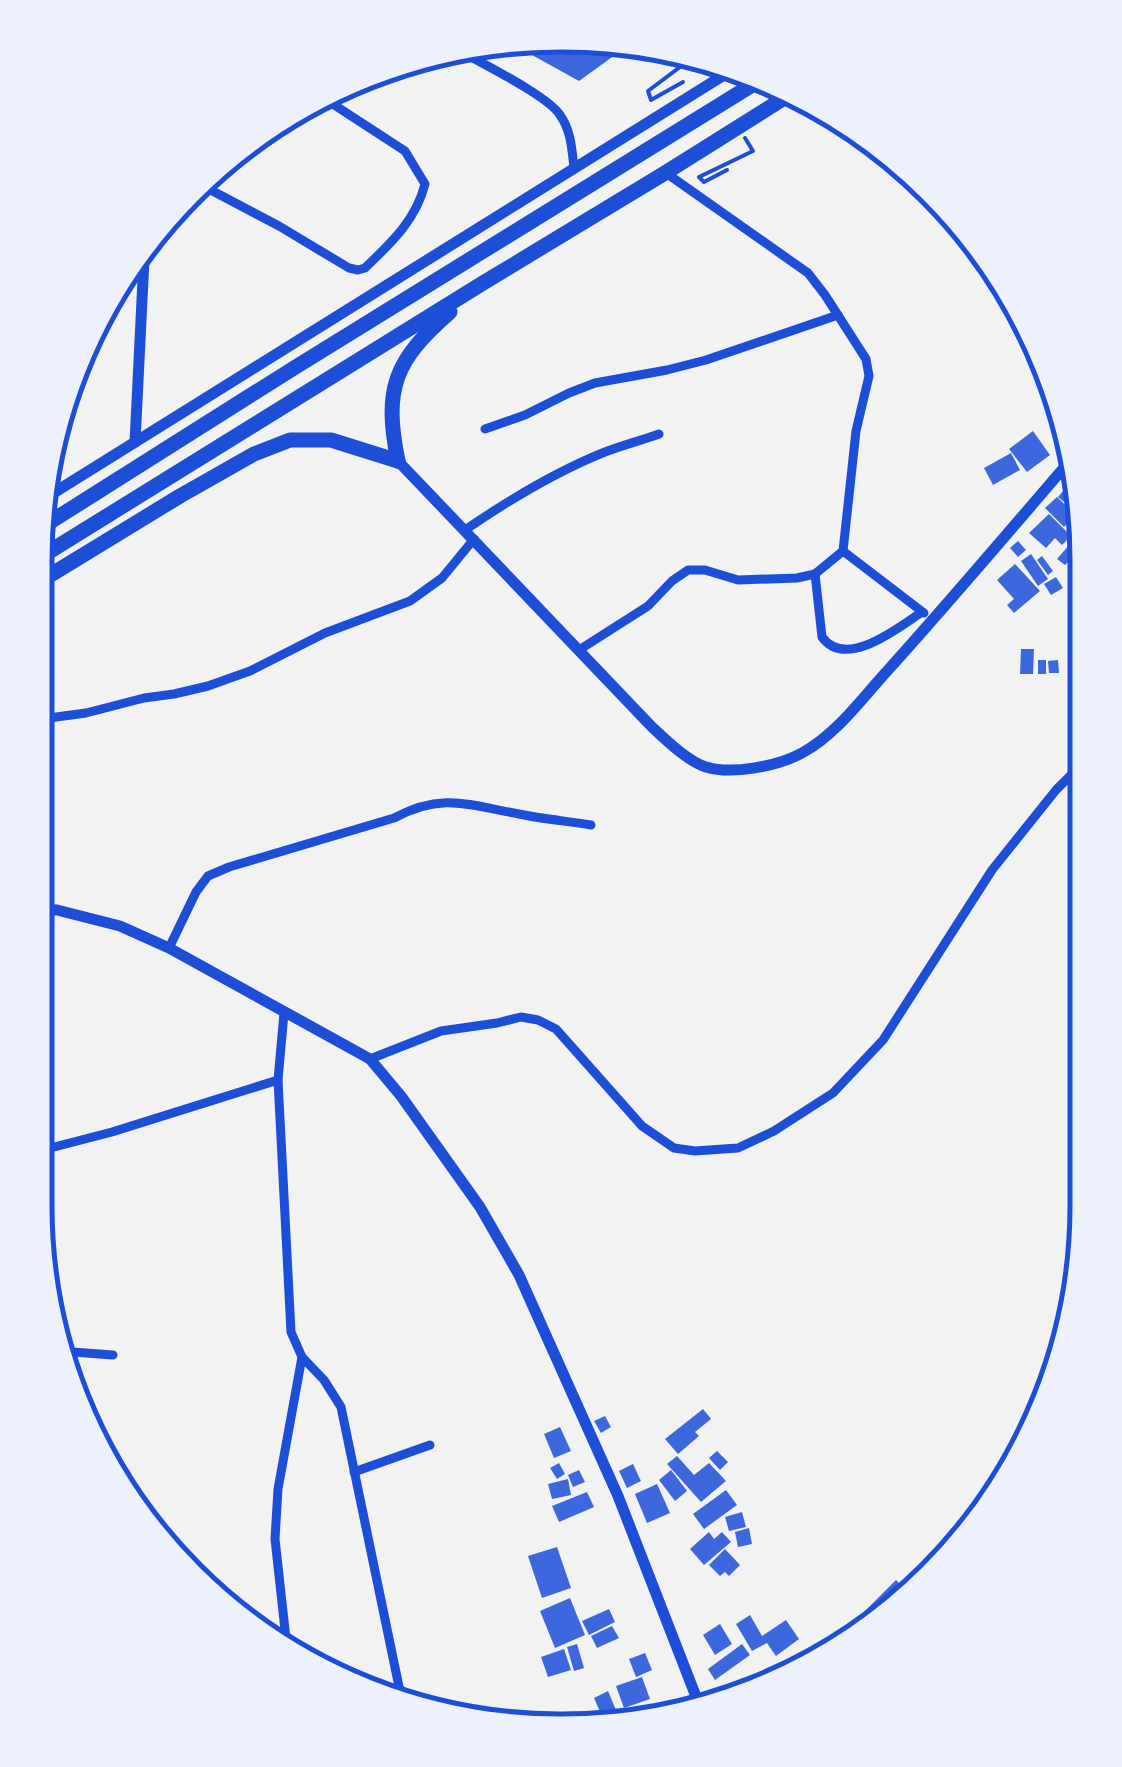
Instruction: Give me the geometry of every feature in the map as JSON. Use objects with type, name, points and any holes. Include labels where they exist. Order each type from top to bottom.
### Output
[{"type":"highway","points":[[55,520],[748,88]]},
{"type":"highway","points":[[53,550],[778,101]]},
{"type":"highway","points":[[52,574],[254,454],[290,440],[331,440],[398,461],[391,400],[396,380],[422,337],[483,283]]},
{"type":"street","points":[[477,60],[560,112],[570,136],[574,168]]},
{"type":"street","points":[[58,491],[720,78]]},
{"type":"street","points":[[213,191],[348,268],[365,268],[398,236],[420,203],[425,184],[405,152],[335,106]]},
{"type":"street","points":[[580,650],[648,606],[688,570],[705,570],[738,580],[797,578],[815,574],[842,551],[856,431],[869,376],[866,360],[808,274],[666,173]]},
{"type":"street","points":[[135,442],[142,273]]},
{"type":"street","points":[[484,429],[526,415],[595,383],[706,360],[838,316]]},
{"type":"street","points":[[52,716],[208,686],[325,633],[410,602],[442,578],[470,535],[510,500],[603,453],[659,434]]},
{"type":"street","points":[[398,461],[651,726],[704,766],[735,770],[771,765],[802,754],[831,732],[927,616],[1061,470]]},
{"type":"street","points":[[842,551],[927,616]]},
{"type":"street","points":[[815,574],[822,637],[828,646],[841,651],[865,646],[927,616]]},
{"type":"street","points":[[370,1059],[441,1031],[521,1016],[538,1020],[556,1029],[642,1126],[674,1148],[738,1148],[774,1132],[833,1093],[882,1040],[992,870],[1070,776]]},
{"type":"street","points":[[169,948],[208,876],[394,818],[414,807],[453,801],[590,825]]},
{"type":"street","points":[[52,910],[120,926],[169,948],[370,1059],[402,1096],[468,1191],[519,1275],[618,1496],[696,1696]]},
{"type":"street","points":[[284,1013],[278,1080],[290,1332],[302,1357],[342,1407],[399,1688]]},
{"type":"street","points":[[52,1148],[278,1080]]},
{"type":"street","points":[[74,1352],[113,1355]]},
{"type":"street","points":[[285,1633],[275,1539],[278,1490],[302,1357]]},
{"type":"street","points":[[354,1472],[430,1445]]},
{"type":"building","points":[[530,54],[614,56],[579,81]]},
{"type":"building","points":[[1033,431],[1050,455],[1027,472],[1009,449]]},
{"type":"building","points":[[1011,453],[1020,470],[993,485],[984,468]]},
{"type":"building","points":[[1057,497],[1066,505],[1068,523],[1064,527],[1045,508]]},
{"type":"building","points":[[1049,514],[1069,538],[1062,545],[1055,538],[1046,548],[1029,533]]},
{"type":"building","points":[[1018,541],[1026,550],[1018,557],[1010,548]]},
{"type":"building","points":[[1069,545],[1070,560],[1065,565],[1057,559]]},
{"type":"building","points":[[1031,554],[1048,579],[1038,586],[1021,561]]},
{"type":"building","points":[[1042,556],[1053,571],[1048,575],[1037,560]]},
{"type":"building","points":[[1015,564],[1040,591],[1014,613],[1007,605],[1014,599],[997,580]]},
{"type":"building","points":[[1056,577],[1063,588],[1051,595],[1044,584]]},
{"type":"building","points":[[1021,649],[1034,649],[1033,674],[1020,674]]},
{"type":"building","points":[[1038,660],[1046,660],[1046,674],[1038,674]]},
{"type":"building","points":[[1058,660],[1059,673],[1049,673],[1048,661]]},
{"type":"building","points":[[703,1409],[711,1419],[678,1454],[665,1439]]},
{"type":"building","points":[[605,1416],[611,1427],[601,1433],[594,1421]]},
{"type":"building","points":[[560,1427],[571,1451],[554,1458],[544,1434]]},
{"type":"building","points":[[717,1451],[728,1462],[720,1470],[709,1458]]},
{"type":"building","points":[[677,1456],[694,1475],[709,1463],[726,1481],[701,1502],[667,1464]]},
{"type":"building","points":[[559,1463],[565,1474],[557,1479],[550,1468]]},
{"type":"building","points":[[633,1464],[641,1481],[627,1488],[619,1471]]},
{"type":"building","points":[[579,1470],[585,1482],[573,1487],[568,1475]]},
{"type":"building","points":[[671,1470],[687,1491],[675,1501],[659,1480]]},
{"type":"building","points":[[568,1479],[571,1495],[552,1499],[548,1484]]},
{"type":"building","points":[[657,1484],[670,1513],[647,1523],[635,1494]]},
{"type":"building","points":[[726,1490],[737,1505],[704,1529],[693,1514]]},
{"type":"building","points":[[587,1492],[594,1507],[559,1522],[552,1506]]},
{"type":"building","points":[[742,1512],[746,1527],[729,1531],[725,1517]]},
{"type":"building","points":[[749,1528],[752,1544],[738,1547],[735,1532]]},
{"type":"building","points":[[709,1532],[714,1539],[722,1532],[731,1542],[704,1565],[690,1549]]},
{"type":"building","points":[[557,1547],[571,1588],[542,1598],[528,1556]]},
{"type":"building","points":[[725,1549],[740,1565],[729,1576],[725,1572],[720,1576],[709,1565]]},
{"type":"building","points":[[896,1580],[900,1584],[871,1609],[856,1620]]},
{"type":"building","points":[[570,1598],[585,1635],[555,1648],[540,1611]]},
{"type":"building","points":[[609,1609],[615,1622],[589,1635],[582,1621]]},
{"type":"building","points":[[750,1615],[762,1636],[786,1620],[799,1639],[776,1656],[767,1643],[752,1651],[736,1624]]},
{"type":"building","points":[[720,1624],[732,1644],[715,1655],[703,1635]]},
{"type":"building","points":[[612,1626],[619,1638],[597,1648],[591,1636]]},
{"type":"building","points":[[577,1644],[584,1668],[574,1671],[567,1647]]},
{"type":"building","points":[[742,1644],[750,1655],[715,1680],[708,1669]]},
{"type":"building","points":[[564,1649],[571,1670],[548,1677],[541,1657]]},
{"type":"building","points":[[645,1653],[652,1670],[636,1677],[629,1659]]},
{"type":"building","points":[[642,1677],[650,1699],[624,1708],[616,1686]]},
{"type":"building","points":[[608,1691],[616,1711],[600,1712],[594,1698]]}]
